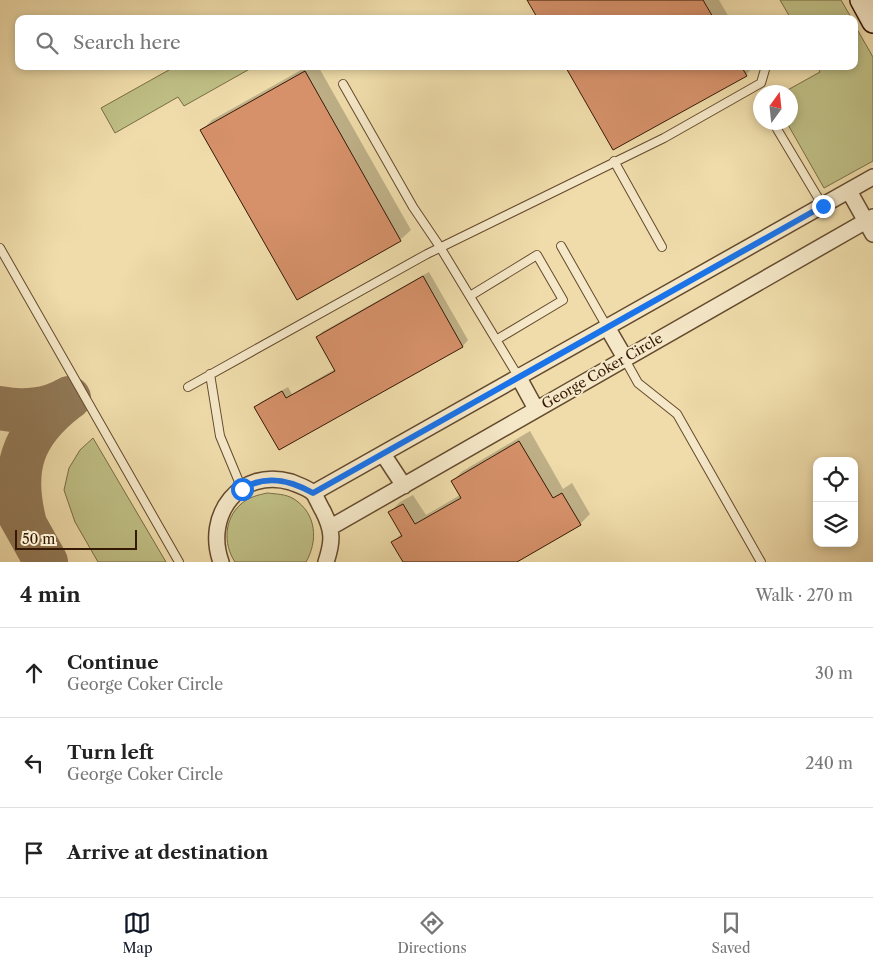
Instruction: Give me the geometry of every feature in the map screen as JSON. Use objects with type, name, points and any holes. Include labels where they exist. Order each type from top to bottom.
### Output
[{"type":"main road","points":[[861,0],[873,22]]},
{"type":"street","points":[[313,493],[873,177]]},
{"type":"street","points":[[849,191],[871,224]]},
{"type":"street","name":"George Coker Circle","points":[[331,527],[536,409],[627,361],[871,224]]},
{"type":"street","points":[[607,327],[627,361]]},
{"type":"street","points":[[518,376],[536,409]]},
{"type":"street","points":[[384,454],[404,486]]},
{"type":"street","points":[[221,562],[216,544],[216,527],[223,508],[242,489],[252,484],[269,480],[283,480],[299,485],[313,493],[331,527],[332,546],[326,562]]},
{"type":"lane","points":[[188,387],[440,247],[664,138],[760,83],[765,70]]},
{"type":"lane","points":[[343,84],[413,207],[440,247],[518,376]]},
{"type":"lane","points":[[778,130],[823,206]]},
{"type":"lane","points":[[614,161],[662,247]]},
{"type":"lane","points":[[561,246],[607,327]]},
{"type":"lane","points":[[0,248],[179,562]]},
{"type":"lane","points":[[470,296],[537,255],[563,300],[496,340]]},
{"type":"lane","points":[[627,361],[638,383],[677,414],[761,562]]},
{"type":"lane","points":[[210,374],[220,436],[242,489]]},
{"type":"green space","points":[[780,0],[841,0],[850,15],[789,15]]},
{"type":"green space","points":[[858,31],[873,57],[873,161],[824,188],[791,130],[798,130],[797,85],[820,72],[819,70],[858,70]]},
{"type":"green space","points":[[169,70],[248,70],[184,106],[178,97],[115,133],[101,108]]},
{"type":"green space","points":[[93,438],[166,562],[98,562],[75,522],[64,490],[69,468],[80,450]]},
{"type":"green space","points":[[267,493],[291,497],[302,505],[307,512],[311,520],[314,537],[306,562],[235,562],[231,555],[228,547],[227,532],[228,524],[235,510],[244,502]]},
{"type":"building","points":[[527,0],[703,0],[712,15],[536,15]]},
{"type":"building","points":[[567,70],[743,70],[747,76],[613,150]]},
{"type":"building","points":[[305,71],[401,241],[297,300],[200,130]]},
{"type":"building","points":[[423,276],[463,347],[279,450],[254,407],[282,391],[286,398],[335,371],[316,337]]},
{"type":"building","points":[[519,441],[553,498],[562,493],[581,525],[517,562],[403,562],[391,542],[402,536],[388,512],[403,504],[415,524],[461,498],[451,481]]},
{"type":"taxiway","points":[[0,408],[18,410],[44,408],[69,398]]},
{"type":"taxiway","points":[[25,524],[19,487],[23,455],[39,427],[66,400]]},
{"type":"taxiway","points":[[10,498],[46,562]]},
{"type":"route","points":[[242,489],[252,484],[269,480],[283,480],[299,485],[313,493],[823,206]]}]
